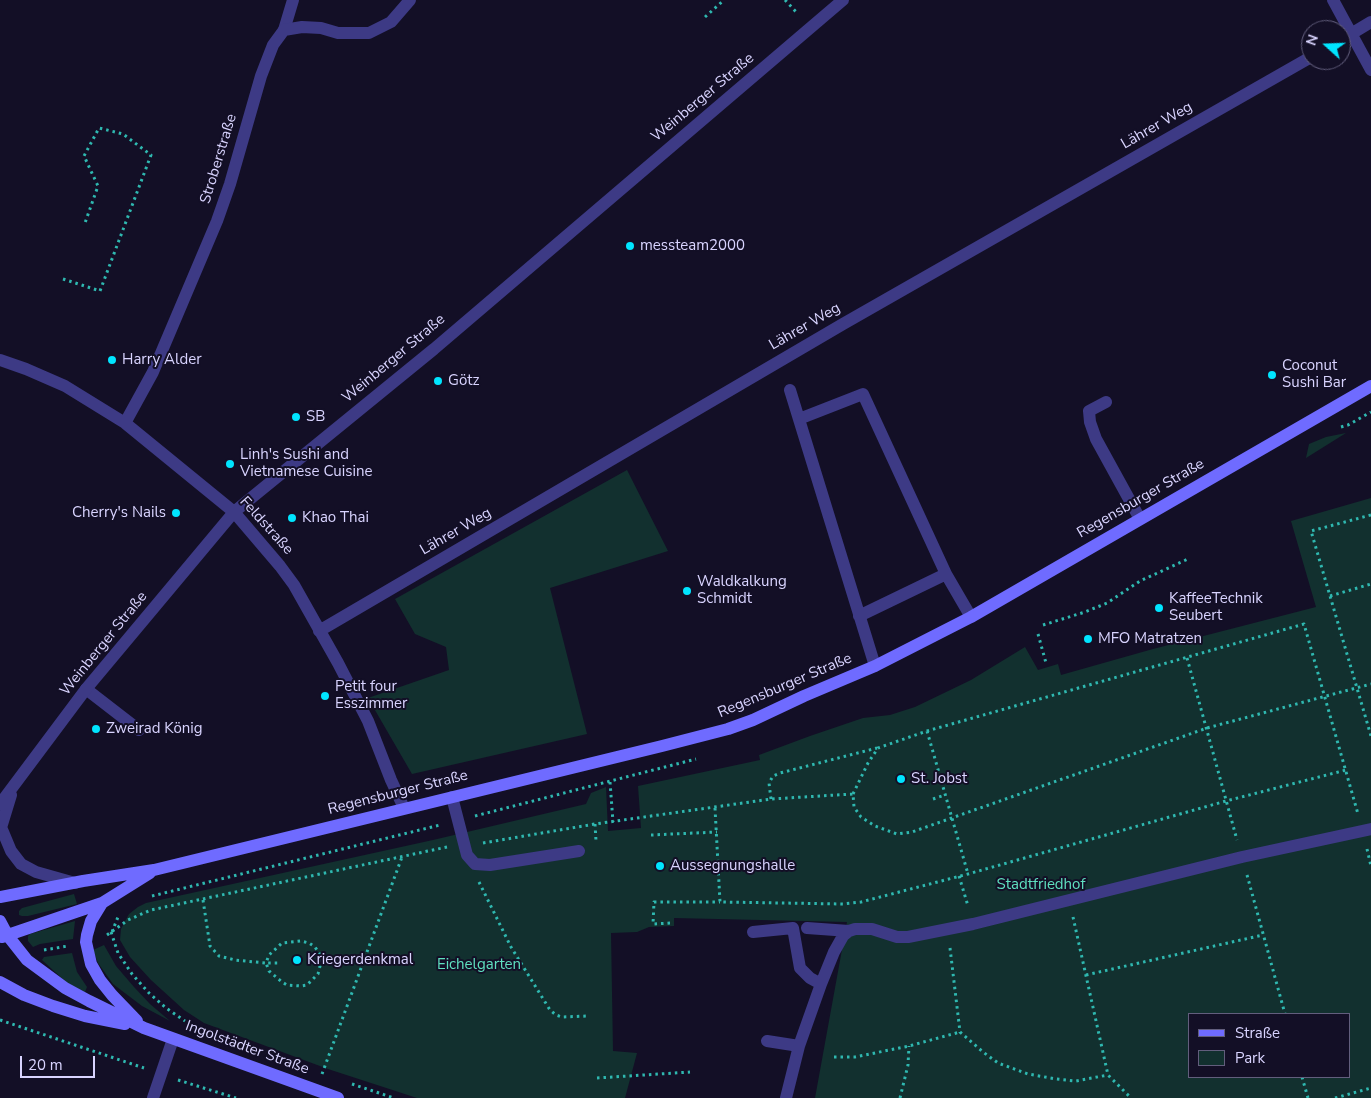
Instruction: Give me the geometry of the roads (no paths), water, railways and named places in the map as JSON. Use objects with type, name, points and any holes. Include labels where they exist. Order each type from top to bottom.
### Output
[{"type":"main road","name":"Regensburger Straße","points":[[0,897],[154,870],[691,739],[753,720],[875,666],[971,617],[1371,386]]},
{"type":"main road","name":"Regensburger Straße","points":[[4,936],[102,903],[154,870]]},
{"type":"main road","points":[[102,903],[91,921],[86,935],[92,964],[100,980],[112,995],[144,1028]]},
{"type":"main road","name":"Ingolstädter Straße","points":[[0,921],[4,936],[27,960],[65,988],[144,1028],[315,1094],[338,1098]]},
{"type":"main road","name":"Ingolstädter Straße","points":[[0,982],[24,995],[53,1006],[86,1016],[144,1028]]},
{"type":"street","name":"Stroberstraße","points":[[125,423],[154,372],[178,317],[223,202],[260,76],[273,45],[284,30],[292,0]]},
{"type":"street","points":[[284,30],[302,27],[321,28],[338,33],[369,33],[391,22],[410,0]]},
{"type":"street","name":"Weinberger Straße","points":[[0,804],[86,690],[234,512],[434,349],[843,0]]},
{"type":"street","points":[[1333,0],[1340,20]]},
{"type":"street","points":[[1351,34],[1371,22]]},
{"type":"street","points":[[1351,44],[1371,70]]},
{"type":"street","name":"Lährer Weg","points":[[319,631],[842,324],[1301,63]]},
{"type":"street","name":"Feldstraße","points":[[0,360],[66,386],[125,423],[234,512],[294,585],[338,662],[368,721],[404,808]]},
{"type":"street","points":[[790,390],[875,666]]},
{"type":"street","points":[[799,419],[863,394],[946,574],[971,617]]},
{"type":"street","points":[[1106,402],[1089,411],[1090,422],[1096,439],[1140,519]]},
{"type":"street","points":[[859,616],[946,574]]},
{"type":"street","points":[[86,690],[139,730]]},
{"type":"street","name":"Weinberger Straße","points":[[13,788],[1,829],[11,851],[21,864],[36,872],[75,883]]},
{"type":"street","points":[[452,797],[467,855],[475,864],[490,865],[580,851]]},
{"type":"street","points":[[807,928],[849,931],[872,929],[897,937],[908,937],[973,924],[1242,856],[1367,830]]},
{"type":"street","points":[[753,932],[793,928],[800,968],[810,978],[820,984]]},
{"type":"street","points":[[786,1098],[799,1046],[820,984],[838,944],[849,931]]},
{"type":"street","points":[[153,1098],[173,1039]]},
{"type":"street","points":[[767,1041],[799,1046]]},
{"type":"place","name":"messteam2000","points":[[630,246]]},
{"type":"place","name":"Harry Alder","points":[[112,360]]},
{"type":"place","name":"Coconut Sushi Bar","points":[[1272,375]]},
{"type":"place","name":"Götz","points":[[438,381]]},
{"type":"place","name":"SB","points":[[296,417]]},
{"type":"place","name":"Linh's Sushi and Vietnamese Cuisine","points":[[230,464]]},
{"type":"place","name":"Cherry's Nails","points":[[176,513]]},
{"type":"place","name":"Khao Thai","points":[[292,518]]},
{"type":"place","name":"Waldkalkung Schmidt","points":[[687,591]]},
{"type":"place","name":"KaffeeTechnik Seubert","points":[[1159,608]]},
{"type":"place","name":"MFO Matratzen","points":[[1088,639]]},
{"type":"place","name":"Petit four Esszimmer","points":[[325,696]]},
{"type":"place","name":"Zweirad König","points":[[96,729]]},
{"type":"place","name":"St. Jobst","points":[[901,779]]},
{"type":"place","name":"Aussegnungshalle","points":[[660,866]]},
{"type":"place","name":"Kriegerdenkmal","points":[[297,960]]},
{"type":"park label","name":"Stadtfriedhof","points":[[1041,885]]},
{"type":"park label","name":"Eichelgarten","points":[[479,965]]}]
